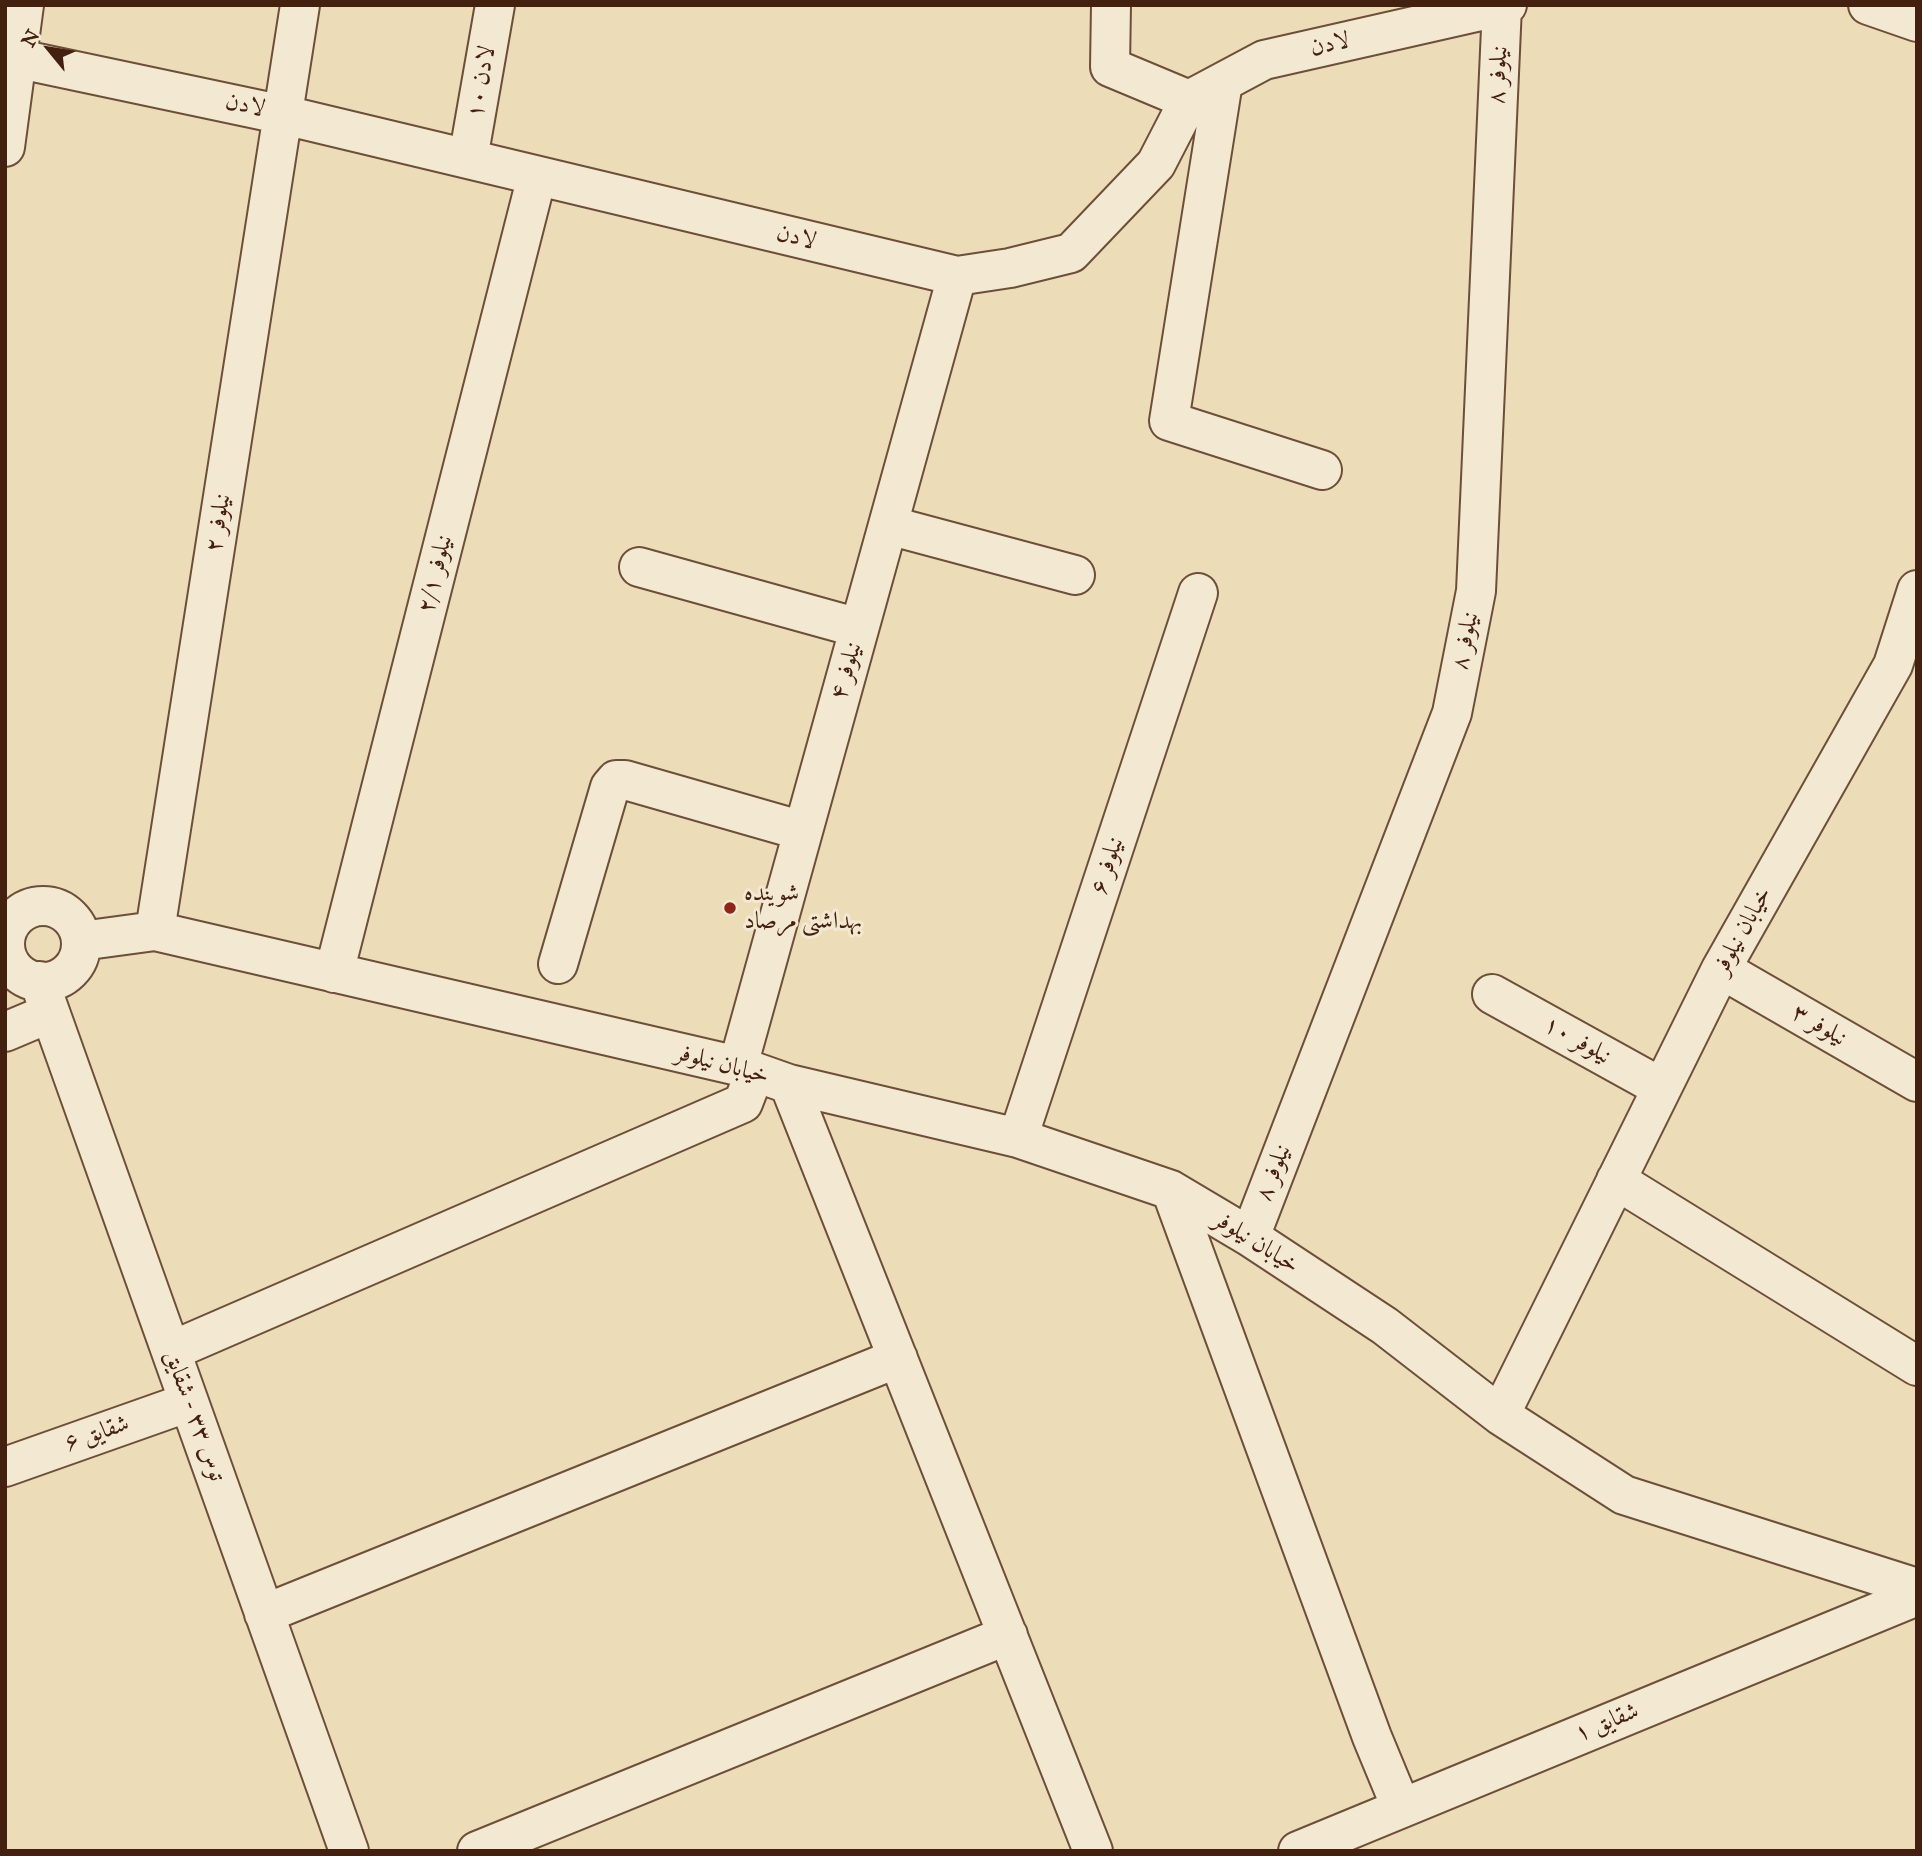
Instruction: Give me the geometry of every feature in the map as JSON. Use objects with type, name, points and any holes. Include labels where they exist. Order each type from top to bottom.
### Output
[{"type":"street","points":[[5,147],[11,56],[24,5]]},
{"type":"street","name":"نیلوفر ۲","points":[[155,932],[300,5]]},
{"type":"street","name":"لادن ۱۰","points":[[468,159],[495,5]]},
{"type":"street","points":[[1111,5],[1110,67],[1189,100]]},
{"type":"street","points":[[1868,5],[1917,22]]},
{"type":"street","name":"لادن","points":[[11,56],[284,115],[957,276],[1010,268],[1071,253],[1156,164],[1189,100],[1264,60],[1426,14],[1505,6]]},
{"type":"street","name":"نیلوفر ۸","points":[[1250,1237],[1452,713],[1476,591],[1505,6]]},
{"type":"street","points":[[1223,82],[1169,421],[1322,470]]},
{"type":"street","name":"نیلوفر ۲/۱","points":[[334,973],[537,176]]},
{"type":"street","name":"نیلوفر ۴","points":[[171,1351],[743,1104],[761,1074],[803,831],[957,276]]},
{"type":"street","points":[[888,525],[1075,575]]},
{"type":"street","points":[[639,566],[859,628]]},
{"type":"street","name":"خیابان نیلوفر","points":[[81,941],[155,932],[761,1074],[1018,1138],[1171,1191],[1250,1237],[1385,1326],[1500,1415],[1721,969],[1905,668],[1917,590]]},
{"type":"street","name":"نیلوفر ۶","points":[[1018,1138],[1198,593]]},
{"type":"street","points":[[558,964],[610,787],[616,780],[625,780],[803,831]]},
{"type":"street","points":[[5,1032],[45,997],[50,981],[69,971],[80,952],[79,930],[72,919],[54,907],[31,908],[9,919],[5,941],[8,960],[45,997]]},
{"type":"street","name":"نیلوفر ۳","points":[[1721,969],[1917,1082]]},
{"type":"street","name":"نیلوفر ۱۰","points":[[1492,994],[1662,1088]]},
{"type":"street","name":"توس ۳۳ - شقایق","points":[[45,997],[349,1851]]},
{"type":"street","points":[[761,1074],[898,1357],[1093,1851]]},
{"type":"street","points":[[1616,1180],[1917,1366]]},
{"type":"street","points":[[1171,1191],[1372,1737],[1401,1807]]},
{"type":"street","points":[[264,1614],[898,1357]]},
{"type":"street","name":"شقایق ۶","points":[[5,1466],[189,1402]]},
{"type":"street","points":[[1500,1415],[1624,1495],[1917,1588]]},
{"type":"street","name":"شقایق ۱","points":[[1298,1851],[1917,1596]]},
{"type":"street","points":[[477,1851],[1008,1635]]},
{"type":"place","name":"شوینده بهداشتی مرصاد","points":[[730,908]]}]
